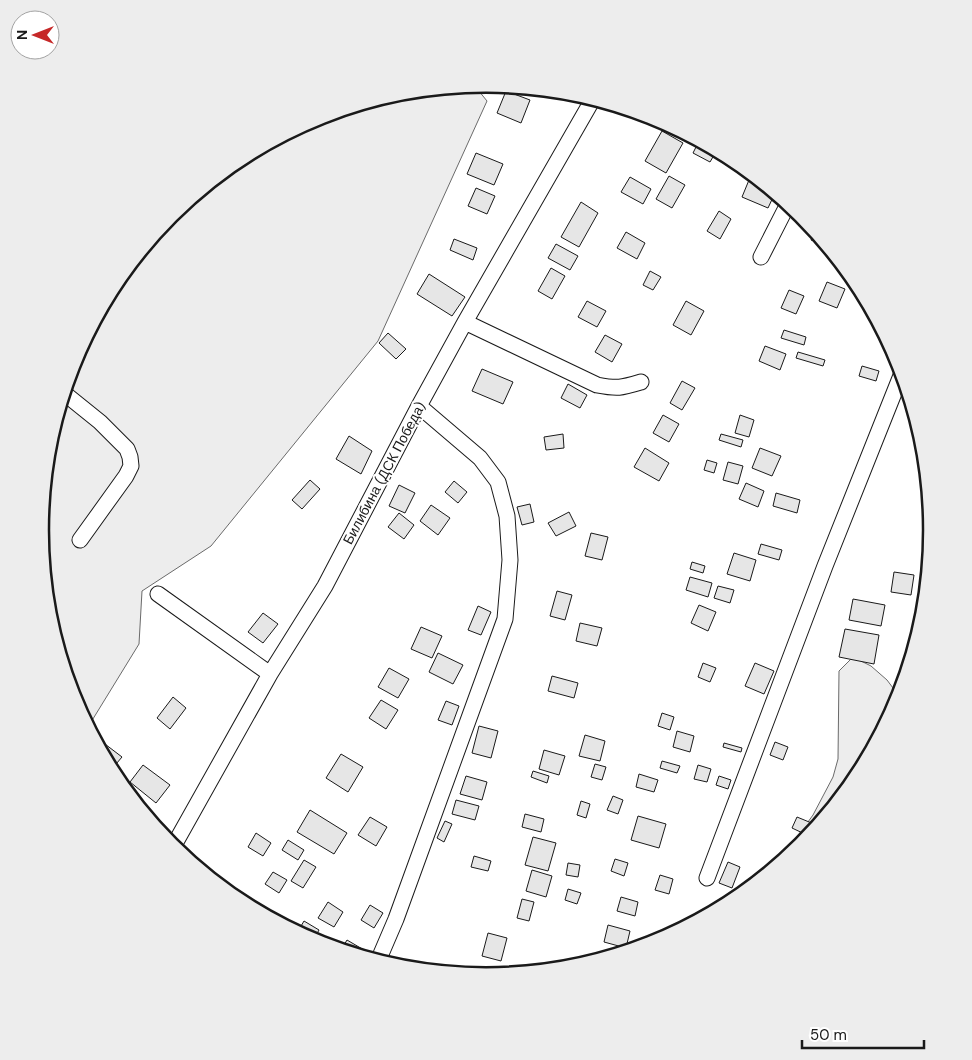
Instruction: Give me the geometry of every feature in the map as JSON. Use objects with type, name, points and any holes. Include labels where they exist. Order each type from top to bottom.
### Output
[{"type":"street","name":"Билибина (ДСК Победа)","points":[[177,839],[270,674],[325,586],[465,322],[589,105]]},
{"type":"street","points":[[761,257],[784,211]]},
{"type":"street","points":[[465,322],[597,385],[622,388],[641,382]]},
{"type":"street","points":[[707,878],[824,566],[898,383]]},
{"type":"street","points":[[70,397],[100,422],[127,449],[131,466],[126,476],[80,540]]},
{"type":"street","points":[[381,954],[396,918],[505,618],[510,560],[507,516],[498,482],[480,458],[419,406]]},
{"type":"street","points":[[158,594],[270,674]]},
{"type":"shaded area","points":[[481,93],[487,101],[378,341],[211,546],[142,591],[139,644],[92,720],[72,671],[57,615],[50,559],[50,501],[57,445],[72,389],[82,363],[107,311],[139,264],[177,221],[220,183],[267,151],[319,126],[373,108],[429,96]]},
{"type":"shaded area","points":[[853,657],[871,666],[893,688],[865,749],[850,773],[815,818],[797,836],[813,815],[833,777],[838,759],[839,671]]},
{"type":"building","points":[[505,94],[514,94],[530,100],[521,123],[497,113]]},
{"type":"building","points":[[662,131],[683,143],[666,173],[645,161]]},
{"type":"building","points":[[696,147],[713,156],[710,162],[693,153]]},
{"type":"building","points":[[476,153],[503,164],[494,185],[467,174]]},
{"type":"building","points":[[669,176],[685,185],[672,208],[656,199]]},
{"type":"building","points":[[630,177],[651,189],[643,204],[621,192]]},
{"type":"building","points":[[749,181],[772,199],[768,208],[742,197]]},
{"type":"building","points":[[476,188],[495,196],[487,214],[468,206]]},
{"type":"building","points":[[581,202],[598,213],[579,247],[561,237]]},
{"type":"building","points":[[719,211],[731,219],[720,239],[707,231]]},
{"type":"building","points":[[626,232],[645,243],[637,259],[617,248]]},
{"type":"building","points":[[454,239],[477,248],[473,260],[450,250]]},
{"type":"building","points":[[556,244],[578,256],[570,270],[548,258]]},
{"type":"building","points":[[551,268],[565,276],[552,299],[538,291]]},
{"type":"building","points":[[650,271],[661,277],[653,290],[643,285]]},
{"type":"building","points":[[429,274],[465,297],[452,316],[417,294]]},
{"type":"building","points":[[827,282],[845,289],[837,308],[819,301]]},
{"type":"building","points":[[789,290],[804,296],[796,314],[781,308]]},
{"type":"building","points":[[587,301],[606,311],[597,327],[578,317]]},
{"type":"building","points":[[686,301],[704,311],[691,335],[673,325]]},
{"type":"building","points":[[784,330],[806,337],[804,345],[781,338]]},
{"type":"building","points":[[388,333],[406,349],[396,359],[379,343]]},
{"type":"building","points":[[605,335],[622,344],[612,362],[595,352]]},
{"type":"building","points":[[765,346],[786,354],[780,370],[759,361]]},
{"type":"building","points":[[798,352],[825,360],[823,366],[796,358]]},
{"type":"building","points":[[862,366],[879,371],[876,381],[859,376]]},
{"type":"building","points":[[482,369],[513,382],[503,404],[472,391]]},
{"type":"building","points":[[682,381],[695,388],[682,410],[670,403]]},
{"type":"building","points":[[568,384],[587,395],[580,408],[561,398]]},
{"type":"building","points":[[663,415],[679,424],[669,442],[653,433]]},
{"type":"building","points":[[740,415],[754,420],[749,437],[735,433]]},
{"type":"building","points":[[563,434],[564,448],[546,450],[544,437]]},
{"type":"building","points":[[721,434],[743,440],[741,447],[719,440]]},
{"type":"building","points":[[349,436],[372,451],[361,474],[336,459]]},
{"type":"building","points":[[645,448],[669,463],[659,481],[634,467]]},
{"type":"building","points":[[760,448],[781,456],[772,476],[752,468]]},
{"type":"building","points":[[707,460],[717,463],[714,473],[704,470]]},
{"type":"building","points":[[728,462],[743,466],[738,484],[723,480]]},
{"type":"building","points":[[310,480],[320,489],[302,509],[292,500]]},
{"type":"building","points":[[454,481],[467,492],[458,503],[445,492]]},
{"type":"building","points":[[746,483],[764,491],[758,507],[739,499]]},
{"type":"building","points":[[399,485],[415,493],[405,513],[389,506]]},
{"type":"building","points":[[776,493],[800,500],[797,513],[773,506]]},
{"type":"building","points":[[530,504],[534,522],[522,525],[517,507]]},
{"type":"building","points":[[431,505],[450,518],[438,535],[420,521]]},
{"type":"building","points":[[569,512],[576,526],[556,536],[548,523]]},
{"type":"building","points":[[399,513],[414,525],[404,539],[388,527]]},
{"type":"building","points":[[591,533],[608,537],[602,560],[585,556]]},
{"type":"building","points":[[761,544],[782,550],[779,560],[758,554]]},
{"type":"building","points":[[734,553],[756,560],[750,581],[727,574]]},
{"type":"building","points":[[692,562],[705,566],[703,573],[690,569]]},
{"type":"building","points":[[894,572],[914,575],[911,595],[891,592]]},
{"type":"building","points":[[690,577],[712,583],[708,597],[686,590]]},
{"type":"building","points":[[718,586],[734,590],[730,603],[714,598]]},
{"type":"building","points":[[557,591],[572,595],[565,620],[550,616]]},
{"type":"building","points":[[853,599],[885,605],[881,626],[849,620]]},
{"type":"building","points":[[699,605],[716,612],[708,631],[691,623]]},
{"type":"building","points":[[478,606],[491,612],[481,635],[468,630]]},
{"type":"building","points":[[263,613],[278,624],[263,643],[248,632]]},
{"type":"building","points":[[580,623],[602,628],[597,646],[576,641]]},
{"type":"building","points":[[421,627],[442,636],[432,658],[411,649]]},
{"type":"building","points":[[845,629],[879,635],[874,664],[839,657]]},
{"type":"building","points":[[438,653],[463,665],[453,684],[429,672]]},
{"type":"building","points":[[703,663],[716,668],[710,682],[698,677]]},
{"type":"building","points":[[755,663],[774,671],[764,694],[745,686]]},
{"type":"building","points":[[389,668],[409,679],[398,698],[378,687]]},
{"type":"building","points":[[552,676],[578,683],[574,698],[548,691]]},
{"type":"building","points":[[173,697],[186,708],[170,729],[157,718]]},
{"type":"building","points":[[381,700],[398,710],[386,729],[369,718]]},
{"type":"building","points":[[446,701],[459,706],[452,725],[438,720]]},
{"type":"building","points":[[662,713],[674,717],[670,730],[658,726]]},
{"type":"building","points":[[479,726],[498,731],[491,758],[472,753]]},
{"type":"building","points":[[677,731],[694,736],[690,752],[673,747]]},
{"type":"building","points":[[585,735],[605,741],[600,761],[579,756]]},
{"type":"building","points":[[775,742],[788,747],[783,760],[770,755]]},
{"type":"building","points":[[104,743],[122,757],[116,764]]},
{"type":"building","points":[[724,743],[742,748],[741,752],[723,747]]},
{"type":"building","points":[[544,750],[565,756],[559,775],[539,769]]},
{"type":"building","points":[[341,754],[363,767],[348,792],[326,778]]},
{"type":"building","points":[[662,761],[680,766],[677,773],[660,768]]},
{"type":"building","points":[[595,764],[606,767],[602,780],[591,777]]},
{"type":"building","points":[[143,765],[170,785],[156,803],[130,782]]},
{"type":"building","points":[[698,765],[711,769],[707,782],[694,779]]},
{"type":"building","points":[[533,771],[549,776],[547,783],[531,777]]},
{"type":"building","points":[[639,774],[658,780],[654,792],[636,787]]},
{"type":"building","points":[[466,776],[487,782],[482,800],[460,794]]},
{"type":"building","points":[[719,776],[731,780],[728,789],[716,785]]},
{"type":"building","points":[[613,796],[623,800],[618,814],[607,810]]},
{"type":"building","points":[[456,800],[479,806],[475,820],[452,814]]},
{"type":"building","points":[[581,801],[590,804],[586,818],[577,815]]},
{"type":"building","points":[[310,810],[347,833],[334,854],[297,832]]},
{"type":"building","points":[[525,814],[544,819],[541,832],[522,827]]},
{"type":"building","points":[[638,816],[666,824],[659,848],[631,840]]},
{"type":"building","points":[[370,817],[387,827],[376,846],[358,835]]},
{"type":"building","points":[[797,817],[811,823],[801,832],[792,828]]},
{"type":"building","points":[[445,821],[452,824],[444,842],[437,838]]},
{"type":"building","points":[[256,833],[271,843],[263,856],[248,847]]},
{"type":"building","points":[[533,837],[556,843],[548,871],[525,865]]},
{"type":"building","points":[[288,840],[304,850],[298,860],[282,850]]},
{"type":"building","points":[[474,856],[491,861],[488,871],[471,867]]},
{"type":"building","points":[[615,859],[628,863],[624,876],[611,871]]},
{"type":"building","points":[[304,860],[316,867],[303,888],[291,881]]},
{"type":"building","points":[[728,862],[740,867],[732,888],[719,883]]},
{"type":"building","points":[[568,863],[580,865],[578,877],[566,875]]},
{"type":"building","points":[[532,870],[552,876],[546,897],[526,891]]},
{"type":"building","points":[[273,872],[287,880],[279,893],[265,884]]},
{"type":"building","points":[[660,875],[673,879],[669,894],[655,890]]},
{"type":"building","points":[[568,889],[581,893],[577,904],[565,900]]},
{"type":"building","points":[[621,897],[638,902],[635,916],[617,911]]},
{"type":"building","points":[[522,899],[534,902],[529,921],[517,918]]},
{"type":"building","points":[[328,902],[343,912],[334,927],[318,918]]},
{"type":"building","points":[[370,905],[383,913],[374,928],[361,920]]},
{"type":"building","points":[[304,921],[319,930],[317,933],[301,926]]},
{"type":"building","points":[[608,925],[630,931],[627,944],[619,946],[604,942]]},
{"type":"building","points":[[488,933],[507,938],[501,961],[482,956]]},
{"type":"building","points":[[347,940],[362,949],[345,944]]}]
